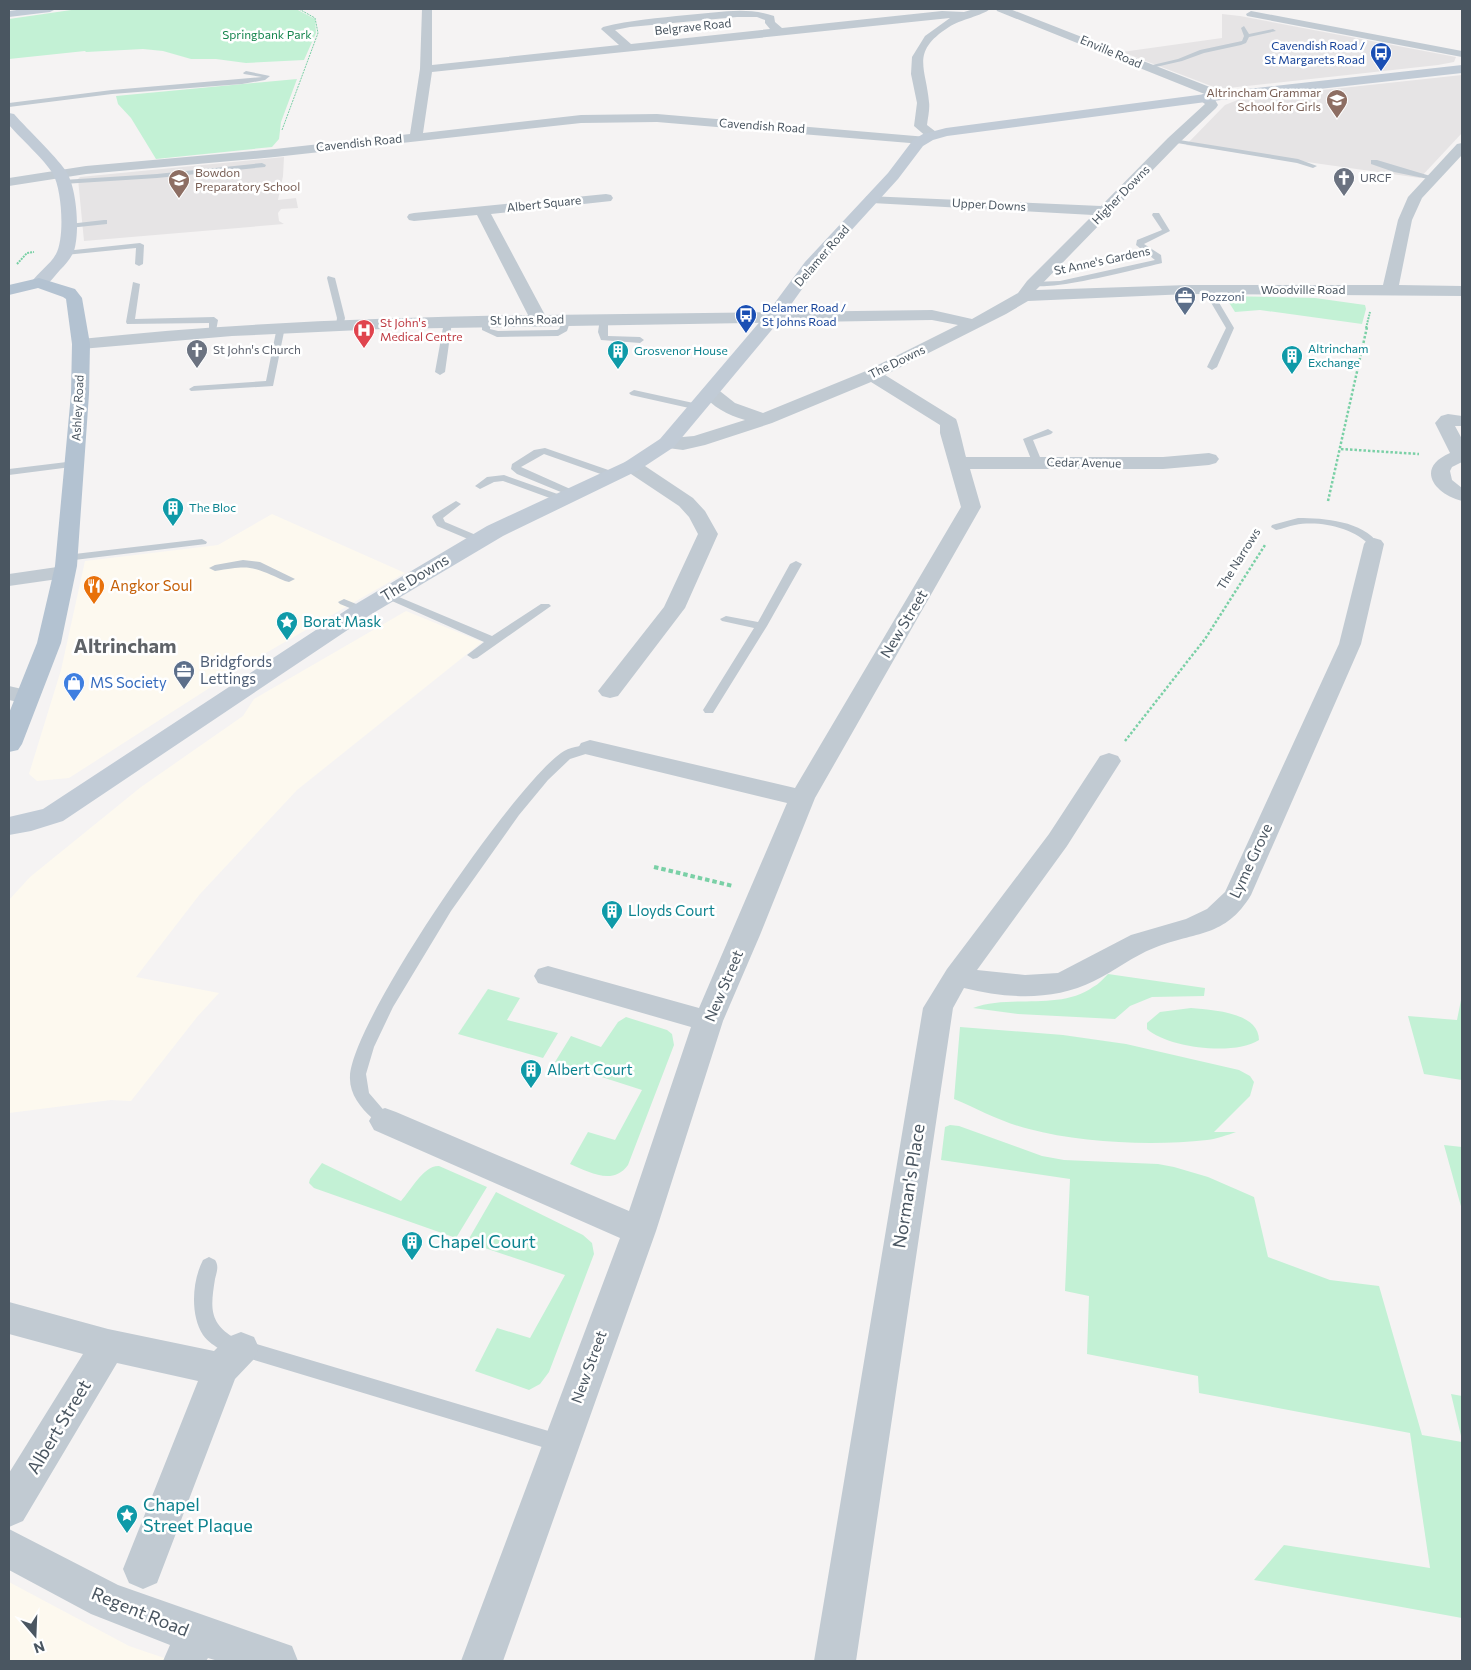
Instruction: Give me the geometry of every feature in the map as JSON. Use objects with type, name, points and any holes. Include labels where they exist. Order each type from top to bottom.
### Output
[{"type":"main road","points":[[9,290],[39,283]]},
{"type":"main road","name":"Ashley Road","points":[[9,744],[18,695],[49,643],[65,565],[75,464],[81,344],[74,298],[69,293],[39,283]]},
{"type":"street","points":[[9,14],[50,9]]},
{"type":"street","points":[[416,137],[426,69],[427,9]]},
{"type":"street","points":[[928,137],[920,126],[923,103],[917,79],[917,58],[928,40],[947,23],[963,15],[985,9]]},
{"type":"street","name":"Enville Road","points":[[1001,9],[1221,96]]},
{"type":"street","points":[[629,48],[607,28],[630,24],[747,14],[770,18],[770,23],[779,31]]},
{"type":"street","name":"Belgrave Road","points":[[426,69],[942,14],[963,15]]},
{"type":"street","points":[[1252,14],[1462,54]]},
{"type":"street","name":"Cavendish Road","points":[[9,182],[544,122],[607,118],[666,119],[928,137],[1203,98],[1462,69]]},
{"type":"street","name":"Higher Downs","points":[[1028,290],[1173,141],[1212,104],[1212,102],[1203,98]]},
{"type":"street","points":[[9,117],[61,177],[69,226],[64,252],[39,283]]},
{"type":"street","name":"Delamer Road","points":[[667,443],[774,316],[811,265],[928,137]]},
{"type":"street","points":[[1390,290],[1405,220],[1415,197],[1462,147]]},
{"type":"street","name":"Albert Square","points":[[414,216],[606,198]]},
{"type":"street","name":"Upper Downs","points":[[872,198],[1105,211]]},
{"type":"street","name":"Albert Square","points":[[482,210],[539,320]]},
{"type":"street","name":"Woodville Road","points":[[1028,290],[1075,293],[1207,289],[1462,291]]},
{"type":"street","name":"The Downs","points":[[9,826],[53,815],[353,606],[387,595],[479,540],[623,470],[667,443],[683,444],[698,441],[765,419],[872,375],[972,324],[1028,290]]},
{"type":"street","name":"St Johns Road","points":[[81,344],[212,331],[281,327],[486,321],[932,315],[972,324]]},
{"type":"street","name":"New Street","points":[[482,1661],[639,1231],[708,1021],[802,798],[924,591],[971,507],[949,433],[949,423],[872,375]]},
{"type":"street","points":[[710,392],[719,403],[731,411],[765,419]]},
{"type":"street","points":[[1462,421],[1448,420],[1444,422],[1461,456],[1446,462],[1440,470],[1441,476],[1448,488],[1462,495]]},
{"type":"street","name":"Cedar Avenue","points":[[959,463],[1164,463],[1209,459]]},
{"type":"street","points":[[610,692],[674,608],[708,534],[698,514],[686,502],[623,470]]},
{"type":"street","name":"Lyme Grove","points":[[957,976],[978,982],[1049,985],[1077,976],[1142,942],[1193,926],[1213,918],[1226,910],[1237,895],[1350,644],[1374,544]]},
{"type":"street","points":[[9,580],[65,565]]},
{"type":"street","points":[[590,748],[802,798]]},
{"type":"street","name":"Norman's Place","points":[[836,1661],[938,1008],[957,976],[1058,840],[1109,761]]},
{"type":"street","points":[[548,976],[708,1021]]},
{"type":"street","points":[[385,1121],[639,1231]]},
{"type":"street","points":[[9,1318],[108,1345],[231,1359],[143,1569]]},
{"type":"street","name":"Albert Street","points":[[9,1508],[108,1345]]},
{"type":"street","name":"Regent Road","points":[[9,1549],[190,1648],[277,1661]]},
{"type":"lane","points":[[1147,67],[1182,60],[1202,51],[1244,42],[1247,36],[1244,28]]},
{"type":"lane","points":[[1247,36],[1273,31]]},
{"type":"lane","points":[[9,105],[112,92],[163,90],[242,82],[264,79],[266,76],[246,73]]},
{"type":"lane","points":[[1173,141],[1298,161],[1313,166]]},
{"type":"lane","points":[[1374,162],[1433,178]]},
{"type":"lane","points":[[61,177],[157,176],[262,165]]},
{"type":"lane","name":"St Anne's Gardens","points":[[1028,290],[1153,267],[1158,261],[1158,257],[1142,248],[1140,242],[1166,231],[1156,215]]},
{"type":"lane","points":[[69,226],[104,222]]},
{"type":"lane","points":[[64,252],[140,245],[139,264]]},
{"type":"lane","points":[[331,278],[342,318],[340,325]]},
{"type":"lane","points":[[136,284],[130,322],[214,320],[212,331]]},
{"type":"lane","points":[[1207,289],[1230,328],[1212,367]]},
{"type":"lane","points":[[604,319],[602,332],[604,338],[640,340]]},
{"type":"lane","points":[[486,321],[486,330],[497,334],[540,334],[563,331],[567,320]]},
{"type":"lane","points":[[440,372],[448,322]]},
{"type":"lane","points":[[194,389],[270,384],[281,327]]},
{"type":"lane","points":[[634,393],[698,407]]},
{"type":"lane","points":[[1037,462],[1028,439],[1048,432]]},
{"type":"lane","points":[[568,496],[516,470],[516,466],[538,452],[545,451],[623,470]]},
{"type":"lane","points":[[9,472],[75,464]]},
{"type":"lane","points":[[480,486],[491,479],[504,478],[568,496]]},
{"type":"lane","points":[[456,504],[436,517],[441,524],[479,540]]},
{"type":"lane","name":"The Narrows","points":[[1276,527],[1297,521],[1323,521],[1353,530],[1371,538],[1374,544]]},
{"type":"lane","points":[[65,565],[202,542]]},
{"type":"lane","points":[[65,565],[135,558]]},
{"type":"lane","points":[[215,568],[243,563],[256,564],[289,579]]},
{"type":"lane","points":[[709,710],[761,626],[796,564]]},
{"type":"lane","points":[[387,595],[493,641]]},
{"type":"lane","points":[[472,655],[545,606]]},
{"type":"lane","points":[[726,619],[761,626]]},
{"type":"lane","points":[[385,1121],[361,1096],[358,1074],[366,1046],[393,991],[456,893],[506,821],[549,770],[566,755],[590,748]]},
{"type":"lane","points":[[209,1265],[202,1304],[209,1328],[231,1359],[562,1444]]},
{"type":"path","points":[[275,152],[275,147],[282,138],[282,125],[318,33],[318,22],[315,18],[299,9]]},
{"type":"path","points":[[1323,521],[1366,338],[1371,308],[1368,290]]},
{"type":"path","points":[[1340,449],[1461,456]]},
{"type":"path","name":"The Narrows","points":[[1109,761],[1205,638],[1276,527]]},
{"type":"path","points":[[654,867],[763,894]]},
{"type":"shaded area","name":"Altrincham Grammar School for Girls","points":[[1222,14],[1456,57],[1454,62],[1438,65],[1219,89],[1122,52],[1222,38]]},
{"type":"shaded area","name":"Altrincham Grammar School for Girls","points":[[1462,75],[1462,133],[1420,178],[1186,145],[1225,105],[1240,99]]},
{"type":"shaded area","name":"Bowdon Preparatory School","points":[[284,157],[283,176],[278,200],[296,198],[298,208],[281,209],[278,213],[279,221],[284,224],[84,241],[78,179],[80,177]]},
{"type":"shaded area","points":[[272,514],[405,573],[250,662],[69,778],[37,781],[29,774],[61,670],[85,561],[218,545]]},
{"type":"shaded area","points":[[406,611],[482,642],[297,790],[200,894],[136,977],[219,993],[197,1017],[131,1101],[111,1100],[9,1113],[9,900],[30,877],[141,787],[243,716],[254,699]]},
{"type":"shaded area","points":[[9,1582],[129,1646],[173,1661],[9,1661]]},
{"type":"green space","name":"Springbank Park","points":[[78,9],[296,9],[315,19],[316,33],[304,60],[246,63],[216,59],[191,59],[163,51],[143,49],[85,51],[9,59],[9,19]]},
{"type":"green space","name":"Bowdon Preparatory School","points":[[297,79],[281,122],[279,139],[272,147],[156,159],[131,118],[118,104],[116,96]]},
{"type":"green space","points":[[1225,296],[1315,298],[1365,305],[1366,309],[1362,324],[1260,310],[1235,312]]},
{"type":"green space","points":[[1108,974],[1205,988],[1204,996],[1152,997],[1130,1006],[1115,1019],[1018,1014],[973,1008],[1003,1002],[1066,998],[1080,994],[1095,986]]},
{"type":"green space","points":[[488,989],[520,998],[507,1020],[558,1033],[543,1058],[458,1034]]},
{"type":"green space","points":[[1462,995],[1462,1080],[1424,1074],[1408,1016],[1457,1020]]},
{"type":"green space","points":[[1191,1008],[1233,1014],[1243,1018],[1251,1023],[1257,1031],[1259,1040],[1234,1048],[1202,1048],[1170,1041],[1157,1036],[1147,1029],[1147,1023],[1160,1012]]},
{"type":"green space","points":[[626,1017],[667,1030],[672,1034],[674,1045],[628,1165],[615,1175],[600,1175],[570,1164],[588,1132],[615,1140],[642,1090],[555,1062],[571,1036],[601,1047],[618,1022]]},
{"type":"green space","points":[[960,1027],[1063,1035],[1126,1044],[1239,1070],[1250,1076],[1254,1082],[1250,1096],[1214,1132],[1236,1132],[1218,1138],[1186,1142],[1141,1143],[1094,1140],[1049,1134],[991,1116],[954,1099]]},
{"type":"green space","points":[[950,1125],[959,1126],[1042,1156],[1064,1160],[1158,1164],[1208,1177],[1254,1197],[1268,1257],[1330,1280],[1379,1286],[1422,1435],[1462,1442],[1462,1618],[1254,1580],[1284,1545],[1430,1568],[1410,1433],[1199,1393],[1198,1376],[1087,1354],[1089,1296],[1065,1291],[1070,1179],[941,1160],[945,1127]]},
{"type":"green space","points":[[1444,1145],[1462,1147],[1462,1210]]},
{"type":"green space","points":[[322,1163],[401,1201],[423,1174],[433,1167],[439,1166],[487,1187],[456,1238],[314,1188],[309,1183],[310,1179]]},
{"type":"green space","points":[[496,1192],[583,1235],[592,1243],[594,1254],[549,1372],[540,1384],[529,1390],[475,1371],[497,1328],[530,1338],[565,1275],[467,1242]]},
{"type":"green space","points":[[1451,1394],[1462,1396],[1462,1440]]},
{"type":"place","name":"Cavendish Road / St Margarets Road","points":[[1381,72]]},
{"type":"place","name":"Altrincham Grammar School for Girls","points":[[1337,119]]},
{"type":"place","name":"URCF","points":[[1344,197]]},
{"type":"place","name":"Bowdon Preparatory School","points":[[179,199]]},
{"type":"place","name":"Pozzoni","points":[[1185,316]]},
{"type":"place","name":"Delamer Road / St Johns Road","points":[[746,334]]},
{"type":"place","name":"St John's Medical Centre","points":[[364,349]]},
{"type":"place","name":"St John's Church","points":[[197,369]]},
{"type":"place","name":"Grosvenor House","points":[[618,370]]},
{"type":"place","name":"Altrincham Exchange","points":[[1292,375]]},
{"type":"place","name":"The Bloc","points":[[173,527]]},
{"type":"place","name":"Angkor Soul","points":[[94,605]]},
{"type":"place","name":"Borat Mask","points":[[287,641]]},
{"type":"place","name":"Bridgfords Lettings","points":[[184,690]]},
{"type":"place","name":"MS Society","points":[[74,702]]},
{"type":"place","name":"Lloyds Court","points":[[612,930]]},
{"type":"place","name":"Albert Court","points":[[531,1089]]},
{"type":"place","name":"Chapel Court","points":[[412,1261]]},
{"type":"place","name":"Chapel Street Plaque","points":[[127,1534]]},
{"type":"district","name":"Altrincham","points":[[125,646]]}]
